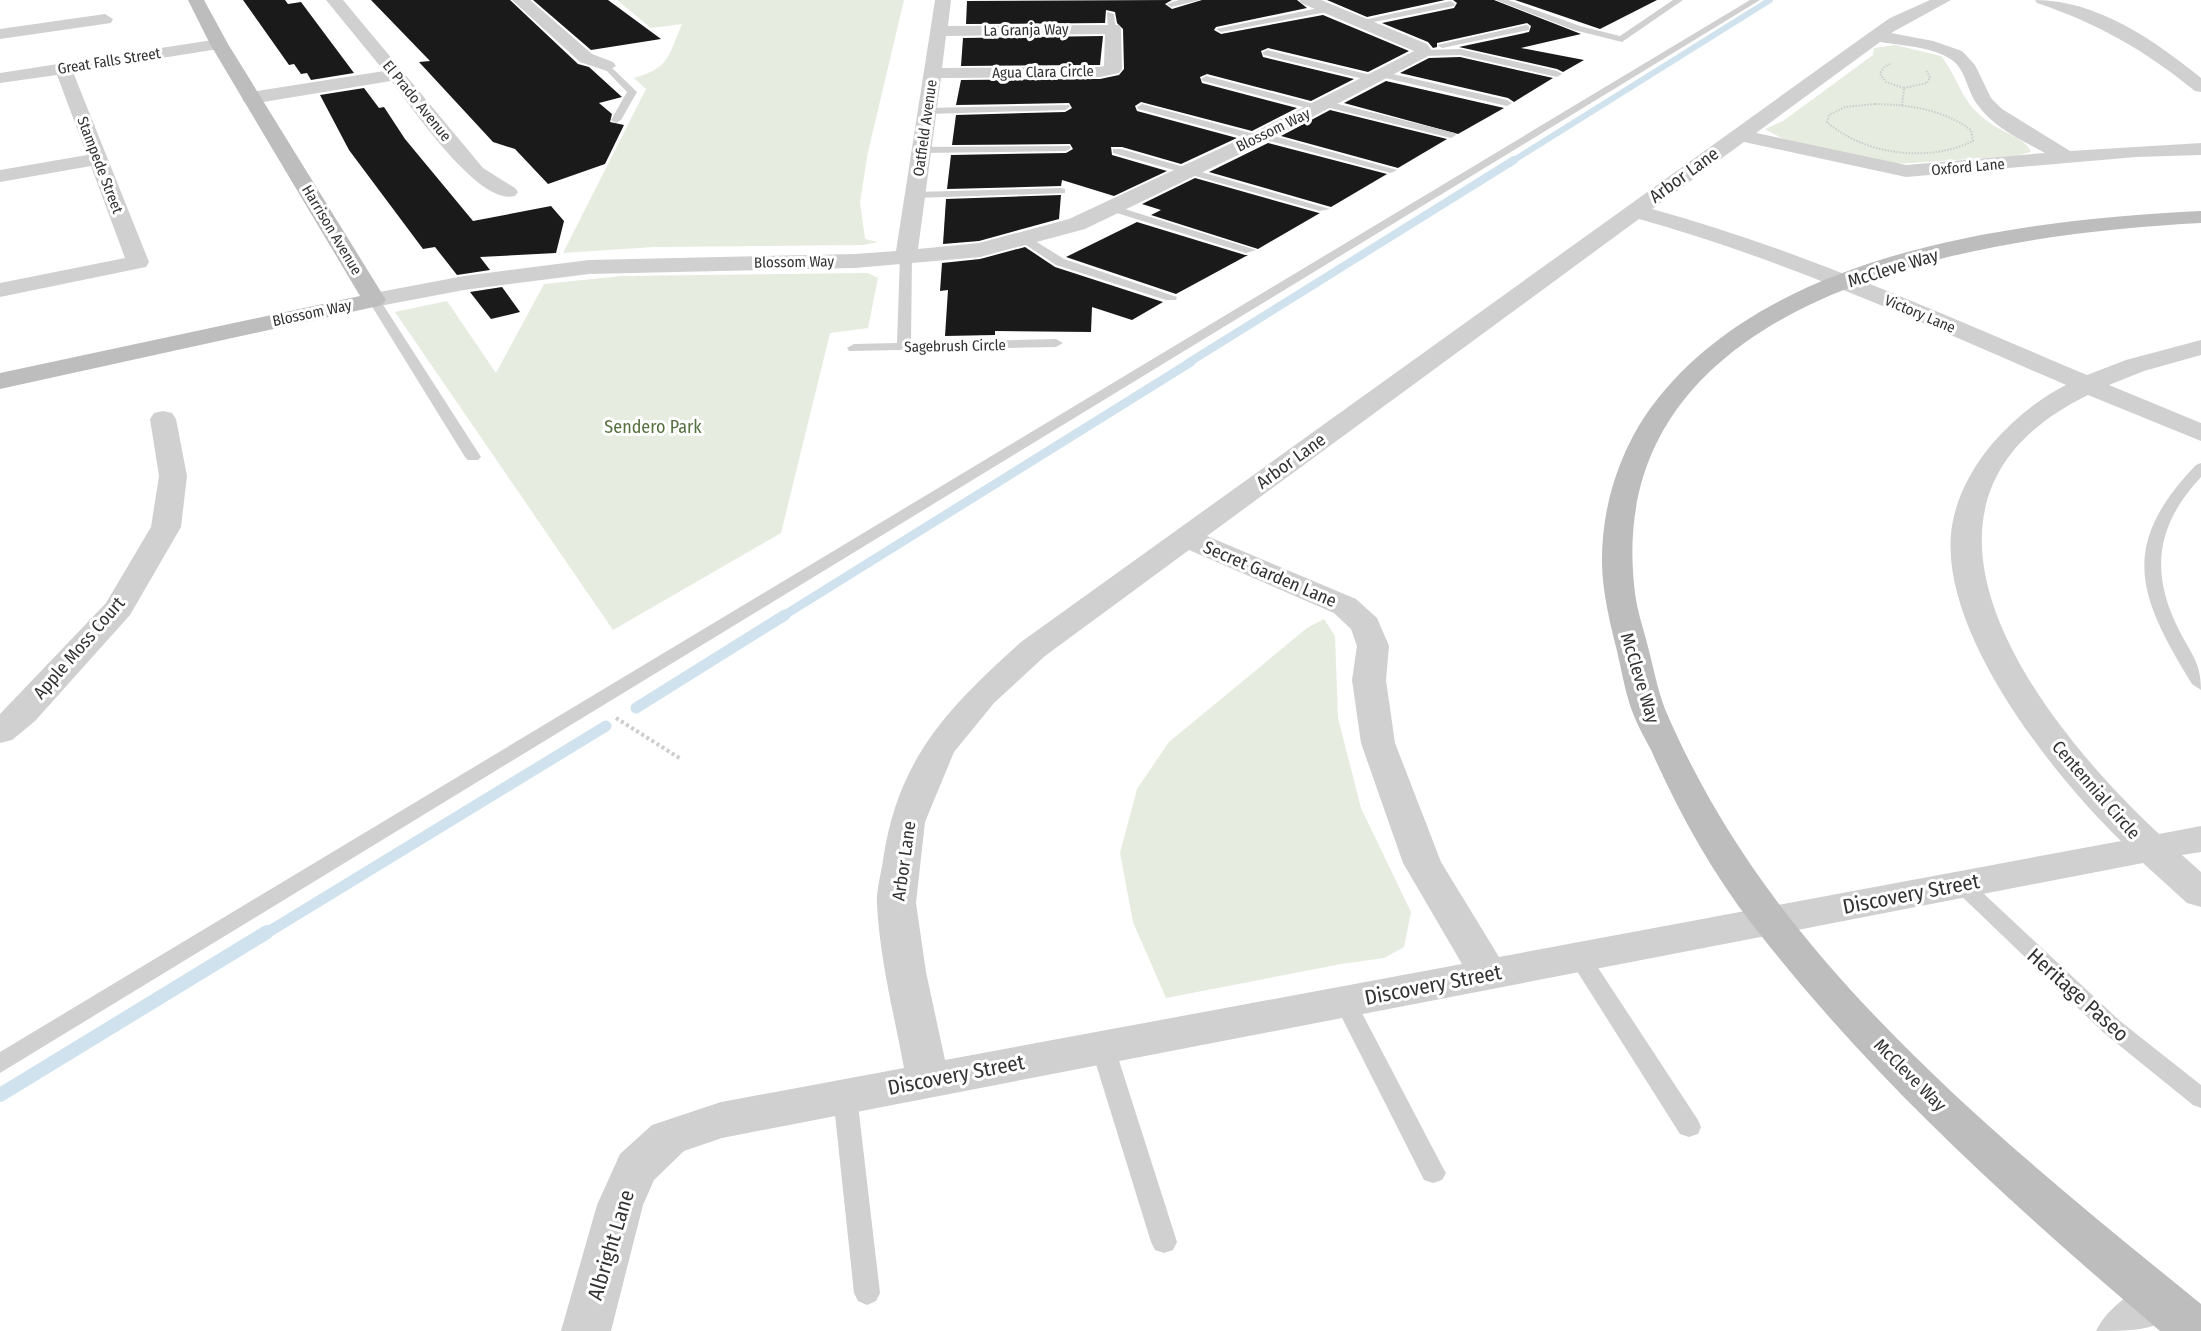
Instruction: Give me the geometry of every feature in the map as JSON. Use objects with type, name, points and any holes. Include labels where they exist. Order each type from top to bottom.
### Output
[{"type":"street","name":"Harrison Avenue","points":[[196,0],[254,103],[374,300]]},
{"type":"street","name":"El Prado Avenue","points":[[334,0],[476,172],[508,192]]},
{"type":"street","points":[[520,0],[586,58],[607,66]]},
{"type":"street","name":"Oatfield Avenue","points":[[906,256],[943,0]]},
{"type":"street","points":[[1307,0],[1423,50]]},
{"type":"street","name":"Arbor Lane","points":[[928,1081],[906,972],[896,903],[907,822],[939,749],[982,696],[1033,649],[1739,135],[1896,22],[1943,0]]},
{"type":"street","points":[[2043,0],[2123,30],[2192,72],[2201,87]]},
{"type":"street","points":[[0,34],[105,20]]},
{"type":"street","name":"La Granja Way","points":[[938,31],[1112,22]]},
{"type":"street","name":"Agua Clara Circle","points":[[933,74],[1109,71],[1113,69],[1112,22]]},
{"type":"street","points":[[1876,36],[1944,50],[1956,55],[1963,60],[1986,104],[2019,130],[2067,157]]},
{"type":"street","name":"Great Falls Street","points":[[0,78],[219,44]]},
{"type":"street","name":"Blossom Way","points":[[0,381],[374,300],[464,283],[589,267],[855,261],[980,250],[1077,224],[1380,77],[1423,50]]},
{"type":"street","name":"Stampede Street","points":[[0,290],[138,262],[63,68]]},
{"type":"street","points":[[254,103],[398,79]]},
{"type":"street","name":"Oxford Lane","points":[[1739,135],[1906,171],[2067,157],[2201,149]]},
{"type":"street","points":[[0,176],[98,159]]},
{"type":"street","name":"Victory Lane","points":[[1635,211],[1722,235],[1844,282],[2201,433]]},
{"type":"street","name":"McCleve Way","points":[[2197,1331],[1987,1152],[1826,988],[1772,920],[1723,852],[1680,781],[1652,724],[1623,622],[1617,575],[1617,530],[1627,480],[1645,438],[1668,400],[1698,368],[1735,338],[1808,296],[1920,258],[2023,235],[2098,225],[2201,217]]},
{"type":"street","name":"Centennial Circle","points":[[2201,347],[2132,368],[2088,385],[2050,404],[1999,450],[1983,476],[1969,512],[1965,548],[1973,593],[1991,639],[2014,687],[2069,764],[2148,849],[2201,893]]},
{"type":"street","name":"Apple Moss Court","points":[[0,732],[23,712],[119,608],[166,527],[173,476],[163,419]]},
{"type":"street","name":"Secret Garden Lane","points":[[1186,538],[1345,606],[1366,625],[1373,646],[1369,680],[1378,742],[1422,863],[1488,974]]},
{"type":"street","name":"Discovery Street","points":[[668,1138],[721,1120],[2201,839]]},
{"type":"street","name":"Albright Lane","points":[[586,1331],[620,1205],[636,1168],[668,1138]]},
{"type":"street","points":[[2121,1331],[2160,1301]]},
{"type":"lane","points":[[1171,4],[1196,0]]},
{"type":"lane","points":[[1500,0],[1578,28],[1622,39],[1679,0]]},
{"type":"lane","points":[[0,1064],[962,478],[1756,0]]},
{"type":"lane","points":[[1359,22],[1451,4]]},
{"type":"lane","points":[[1221,29],[1329,9]]},
{"type":"lane","points":[[1423,50],[1526,28]]},
{"type":"lane","points":[[1423,50],[1460,52],[1557,74]]},
{"type":"lane","points":[[1267,53],[1507,103]]},
{"type":"lane","points":[[607,66],[632,92],[616,120]]},
{"type":"lane","points":[[1206,79],[1451,135]]},
{"type":"lane","points":[[927,111],[1065,107]]},
{"type":"lane","points":[[1143,107],[1391,170]]},
{"type":"lane","points":[[921,150],[1066,148]]},
{"type":"lane","points":[[1118,151],[1324,209]]},
{"type":"lane","points":[[915,195],[1061,191]]},
{"type":"lane","points":[[1111,208],[1250,250]]},
{"type":"lane","points":[[1024,238],[1060,262],[1171,297]]},
{"type":"lane","points":[[904,347],[906,256]]},
{"type":"lane","name":"Harrison Avenue","points":[[374,300],[473,457]]},
{"type":"lane","name":"Sagebrush Circle","points":[[854,348],[1056,343]]},
{"type":"lane","points":[[2201,468],[2178,488],[2161,516],[2152,543],[2153,578],[2162,614],[2184,658],[2201,684]]},
{"type":"lane","name":"Heritage Paseo","points":[[1961,884],[2112,1027],[2201,1098]]},
{"type":"lane","points":[[1579,957],[1689,1126]]},
{"type":"lane","points":[[1345,1002],[1433,1173]]},
{"type":"lane","points":[[1103,1048],[1164,1242]]},
{"type":"lane","points":[[845,1096],[867,1293]]},
{"type":"path","points":[[1897,63],[1886,66],[1880,74],[1886,82],[1904,88],[1927,83],[1929,73],[1920,67]]},
{"type":"path","points":[[1902,106],[1904,88]]},
{"type":"path","points":[[1875,104],[1902,106],[1932,112],[1960,122],[1973,134],[1973,141],[1947,151],[1902,151],[1846,138],[1833,130],[1827,122],[1829,115],[1845,107],[1875,104]]},
{"type":"path","points":[[608,713],[681,759]]},
{"type":"green space","points":[[617,0],[904,0],[868,152],[860,202],[865,239],[878,242],[863,245],[654,247],[563,253],[646,89],[634,78],[655,70],[661,65],[670,53],[682,24],[651,28]]},
{"type":"green space","points":[[1895,45],[1941,56],[1972,107],[1990,123],[2025,144],[2031,152],[2015,156],[1895,164],[1785,140],[1765,129],[1783,121],[1873,55],[1874,48]]},
{"type":"green space","name":"Sendero Park","points":[[868,273],[878,278],[868,328],[830,333],[781,533],[613,630],[395,312],[447,301],[496,373],[544,284],[621,276]]},
{"type":"green space","points":[[1324,619],[1335,636],[1338,718],[1361,808],[1411,912],[1404,947],[1384,958],[1341,964],[1166,998],[1133,922],[1120,853],[1137,789],[1169,742],[1307,628]]},
{"type":"building","points":[[243,0],[285,0],[288,4],[301,2],[354,73],[311,80],[307,73],[301,74],[294,64],[289,65]]},
{"type":"building","points":[[371,0],[510,0],[578,64],[589,67],[622,97],[599,103],[612,114],[610,122],[624,125],[605,164],[548,184],[515,149],[493,142],[419,62],[430,61]]},
{"type":"building","points":[[533,0],[608,0],[661,39],[591,50]]},
{"type":"building","points":[[1172,0],[1165,4],[1172,9],[1202,0],[1297,0],[1307,8],[1216,27],[1214,30],[1221,34],[1323,15],[1409,51],[1368,72],[1268,48],[1261,51],[1263,57],[1354,79],[1311,101],[1207,74],[1200,77],[1202,83],[1297,108],[1252,131],[1141,102],[1135,106],[1137,111],[1237,138],[1181,164],[1122,147],[1111,147],[1112,155],[1167,171],[1114,196],[1062,180],[1061,186],[947,189],[951,155],[1066,153],[1073,149],[1070,144],[952,145],[956,115],[1065,112],[1072,108],[1069,103],[956,105],[961,80],[1100,79],[1119,75],[1124,69],[1123,29],[1117,23],[1115,12],[1106,10],[1105,23],[966,24],[967,1]]},
{"type":"building","points":[[1327,0],[1445,0],[1367,17]]},
{"type":"building","points":[[1453,0],[1494,0],[1581,34],[1521,48],[1584,60],[1563,72],[1459,47],[1529,32],[1531,26],[1527,23],[1437,43],[1437,47],[1433,48],[1428,42],[1382,23],[1454,8],[1457,3]]},
{"type":"building","points":[[1515,0],[1657,0],[1600,29]]},
{"type":"building","points":[[1103,36],[1100,65],[961,66],[963,38]]},
{"type":"building","points":[[1460,57],[1553,78],[1514,102],[1508,98],[1400,73],[1429,58]]},
{"type":"building","points":[[1386,81],[1504,108],[1458,134],[1344,103]]},
{"type":"building","points":[[364,88],[379,108],[384,107],[405,139],[473,221],[551,206],[564,221],[556,253],[480,257],[490,270],[457,275],[435,247],[423,249],[349,150],[320,95]]},
{"type":"building","points":[[1330,110],[1447,139],[1398,168],[1281,136]]},
{"type":"building","points":[[1268,143],[1387,174],[1331,207],[1209,172]]},
{"type":"building","points":[[1195,178],[1320,213],[1258,249],[1151,215],[1161,210],[1142,204]]},
{"type":"building","points":[[1061,195],[1059,219],[979,241],[943,244],[946,199]]},
{"type":"building","points":[[1137,222],[1248,255],[1176,294],[1066,257]]},
{"type":"building","points":[[1025,247],[1055,267],[1163,302],[1132,320],[1092,307],[1091,332],[995,331],[995,335],[945,336],[948,290],[940,291],[942,263],[980,259]]},
{"type":"building","points":[[502,287],[520,312],[491,319],[470,292]]},
{"type":"waterway","points":[[1511,162],[1770,0]]},
{"type":"waterway","points":[[1188,363],[1514,160]]},
{"type":"waterway","points":[[783,616],[1191,362]]},
{"type":"waterway","points":[[636,708],[785,615]]},
{"type":"waterway","points":[[265,934],[606,726]]},
{"type":"waterway","points":[[0,1095],[267,932]]}]
